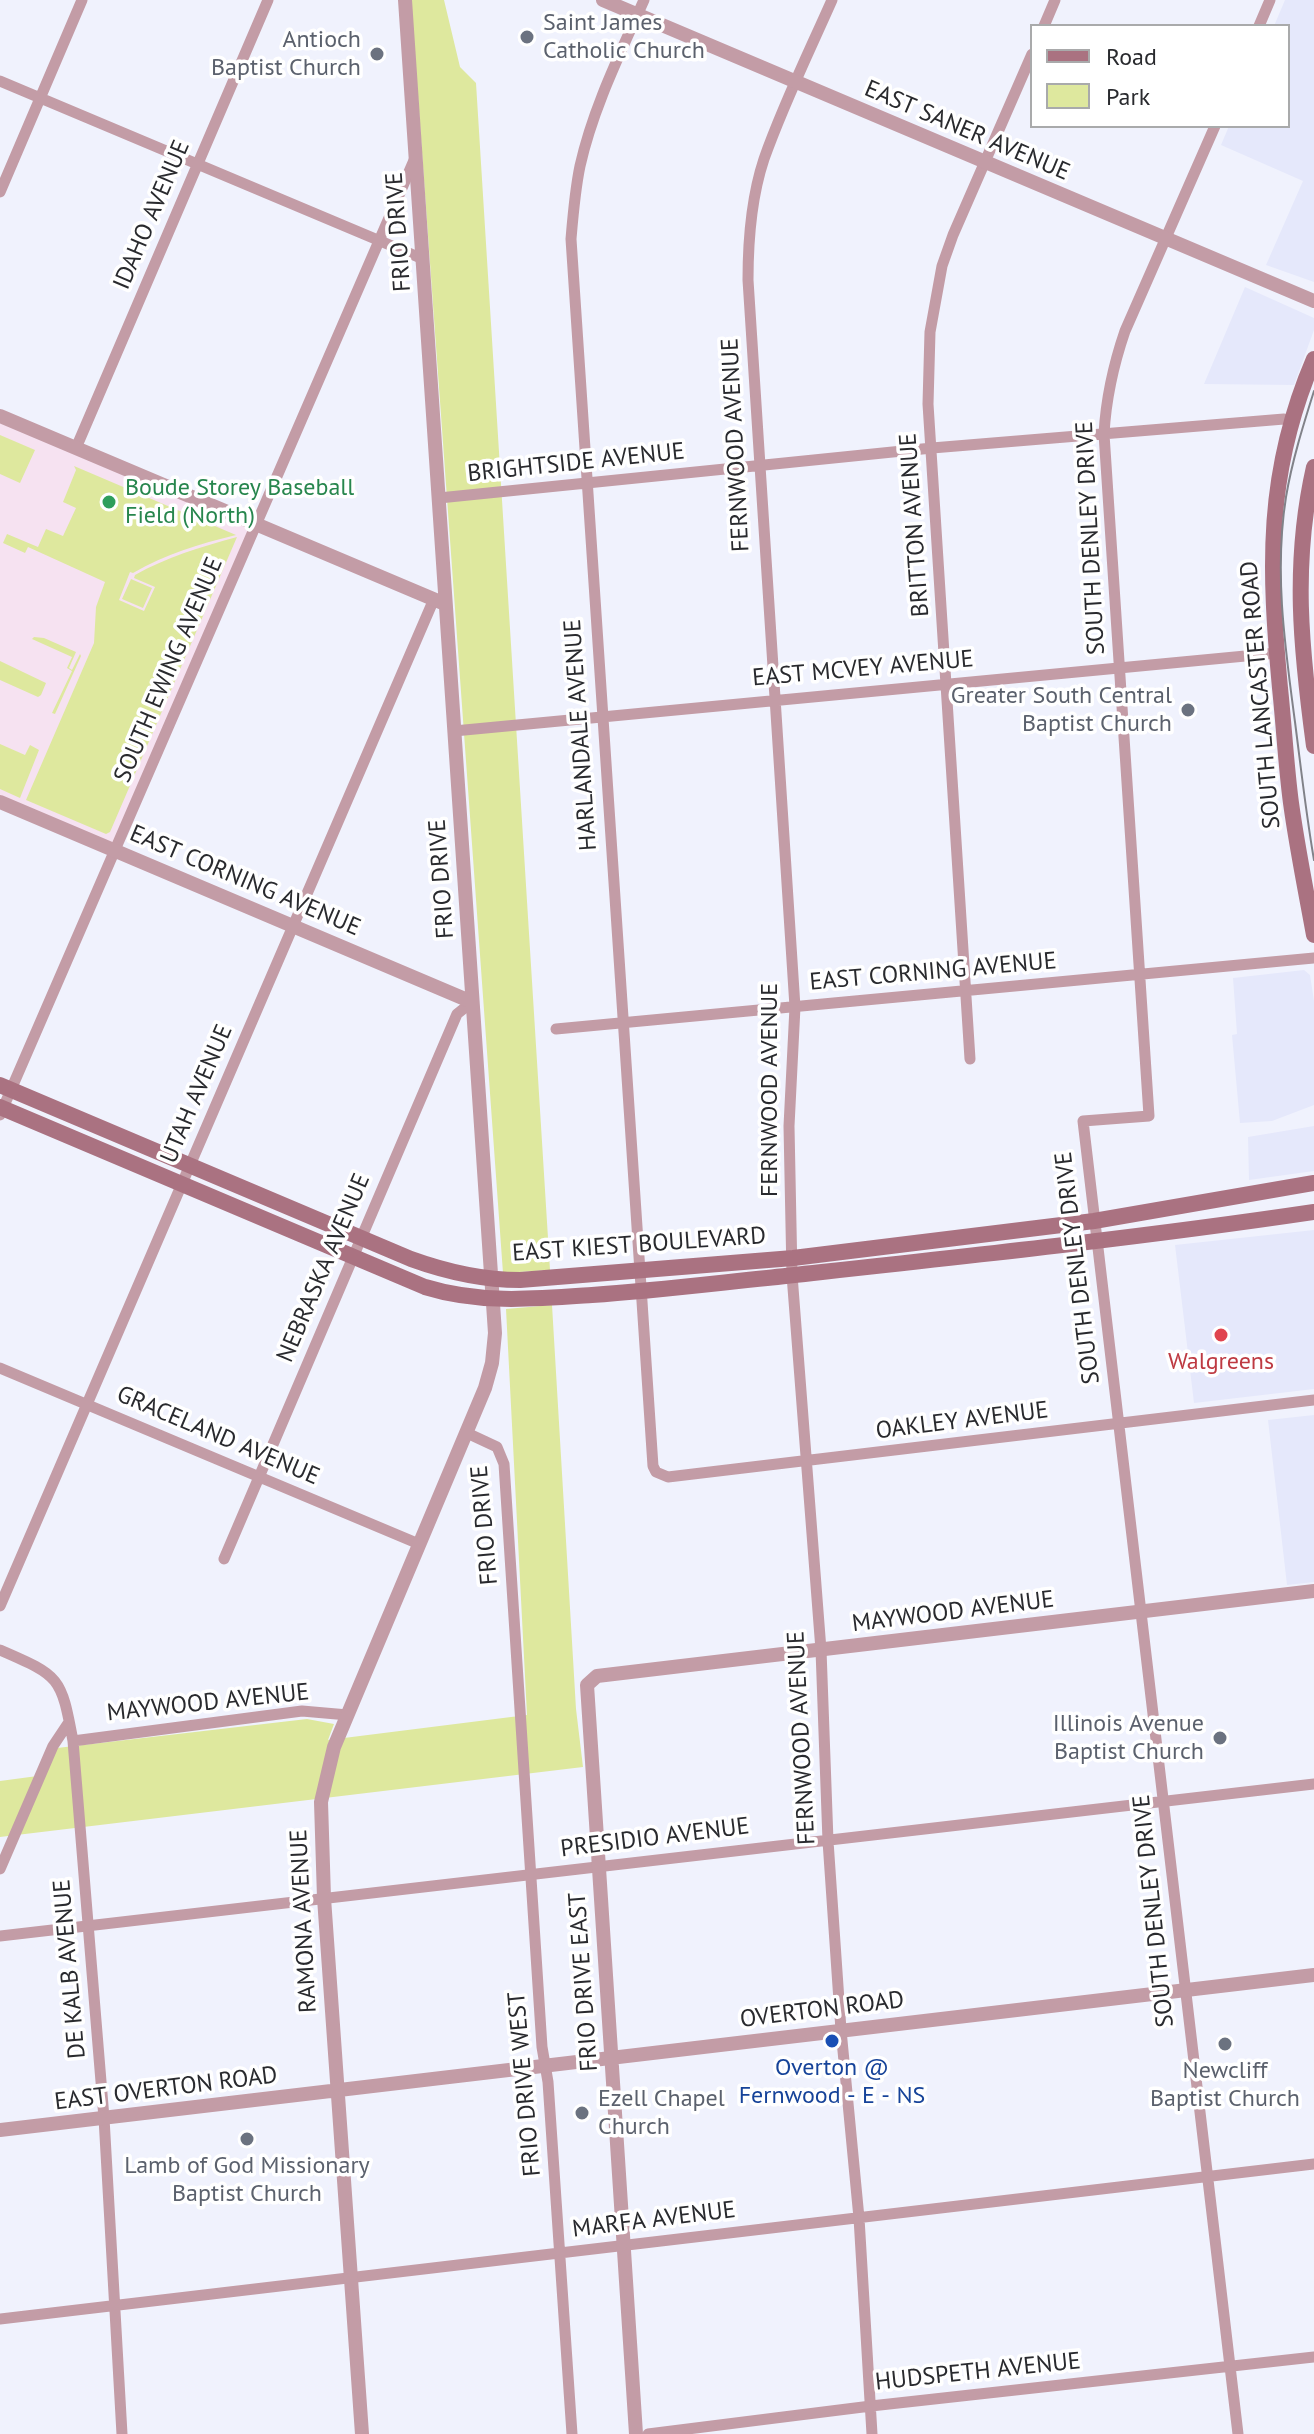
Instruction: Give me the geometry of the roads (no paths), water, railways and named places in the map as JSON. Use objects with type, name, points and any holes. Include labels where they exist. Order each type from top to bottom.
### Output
[{"type":"main road","name":"SOUTH LANCASTER ROAD","points":[[1314,359],[1292,421],[1281,466],[1272,547],[1277,653],[1291,802],[1314,935]]},
{"type":"main road","name":"SOUTH LANCASTER ROAD","points":[[1314,467],[1303,525],[1299,599],[1302,658],[1314,746]]},
{"type":"main road","name":"EAST KIEST BOULEVARD","points":[[6,1087],[441,1270],[491,1279],[520,1280],[793,1258],[1094,1221],[1314,1183]]},
{"type":"main road","name":"EAST KIEST BOULEVARD","points":[[1,1110],[433,1289],[493,1299],[529,1300],[640,1292],[1097,1242],[1314,1212]]},
{"type":"street","points":[[0,192],[82,0]]},
{"type":"street","name":"IDAHO AVENUE","points":[[76,448],[268,0]]},
{"type":"street","name":"FRIO DRIVE","points":[[405,0],[439,498],[440,602],[454,731],[495,1333],[492,1363],[467,1433],[497,1447],[504,1464],[522,1730]]},
{"type":"street","name":"EAST SANER AVENUE","points":[[603,0],[1314,301]]},
{"type":"street","name":"HARLANDALE AVENUE","points":[[644,0],[588,136],[574,203],[571,239],[640,1292],[653,1466],[662,1476]]},
{"type":"street","name":"FERNWOOD AVENUE","points":[[832,0],[764,159],[748,245],[759,466],[795,1007],[789,1126],[792,1275],[821,1650],[828,1841],[841,2030],[859,2218],[872,2434]]},
{"type":"street","points":[[1045,24],[1055,0]]},
{"type":"street","points":[[1260,24],[1270,0]]},
{"type":"street","name":"BRITTON AVENUE","points":[[970,1059],[928,367],[935,297],[953,235],[1030,59]]},
{"type":"street","points":[[0,81],[423,259]]},
{"type":"street","name":"SOUTH DENLEY DRIVE","points":[[1214,128],[1130,318],[1106,398],[1104,434],[1149,1116],[1083,1121],[1238,2434]]},
{"type":"street","name":"SOUTH EWING AVENUE","points":[[1,1110],[6,1087],[115,850],[417,154]]},
{"type":"street","points":[[0,416],[440,602]]},
{"type":"street","name":"BRIGHTSIDE AVENUE","points":[[439,498],[932,448],[1284,419],[1292,421]]},
{"type":"street","name":"UTAH AVENUE","points":[[0,1606],[294,925],[440,602]]},
{"type":"street","name":"EAST MCVEY AVENUE","points":[[454,731],[1277,653]]},
{"type":"street","name":"EAST CORNING AVENUE","points":[[0,802],[472,1002]]},
{"type":"street","name":"EAST CORNING AVENUE","points":[[556,1029],[1314,958]]},
{"type":"street","name":"NEBRASKA AVENUE","points":[[224,1559],[457,1014],[472,1002]]},
{"type":"street","name":"GRACELAND AVENUE","points":[[0,1368],[419,1544]]},
{"type":"street","name":"OAKLEY AVENUE","points":[[662,1476],[1314,1400]]},
{"type":"street","name":"RAMONA AVENUE","points":[[362,2434],[336,2091],[321,1802],[331,1758],[348,1715],[467,1433]]},
{"type":"street","name":"MAYWOOD AVENUE","points":[[597,1676],[1314,1591]]},
{"type":"street","name":"DE KALB AVENUE","points":[[0,1650],[39,1667],[61,1687],[73,1741],[104,2118],[122,2434]]},
{"type":"street","name":"FRIO DRIVE EAST","points":[[597,1676],[587,1685],[636,2434]]},
{"type":"street","name":"MAYWOOD AVENUE","points":[[73,1741],[302,1711],[348,1715]]},
{"type":"street","points":[[0,1869],[53,1746],[69,1722]]},
{"type":"street","name":"FRIO DRIVE WEST","points":[[522,1730],[542,2047],[572,2434]]},
{"type":"street","name":"PRESIDIO AVENUE","points":[[0,1936],[1314,1784]]},
{"type":"street","name":"OVERTON ROAD","points":[[336,2091],[1314,1975]]},
{"type":"street","name":"EAST OVERTON ROAD","points":[[0,2130],[336,2091]]},
{"type":"street","name":"MARFA AVENUE","points":[[0,2319],[1314,2164]]},
{"type":"street","name":"HUDSPETH AVENUE","points":[[648,2434],[1314,2357]]},
{"type":"tram line","points":[[1314,391],[1288,484],[1281,553],[1285,638],[1314,860]]},
{"type":"place","name":"Saint James Catholic Church","points":[[527,37]]},
{"type":"place","name":"Antioch Baptist Church","points":[[377,54]]},
{"type":"place","name":"Boude Storey Baseball Field (North)","points":[[109,502]]},
{"type":"place","name":"Greater South Central Baptist Church","points":[[1188,710]]},
{"type":"place","name":"Walgreens","points":[[1221,1335]]},
{"type":"place","name":"Illinois Avenue Baptist Church","points":[[1220,1738]]},
{"type":"place","name":"Overton @ Fernwood - E - NS","points":[[832,2041]]},
{"type":"place","name":"Newcliff Baptist Church","points":[[1225,2044]]},
{"type":"place","name":"Ezell Chapel Church","points":[[582,2113]]},
{"type":"place","name":"Lamb of God Missionary Baptist Church","points":[[247,2139]]}]
